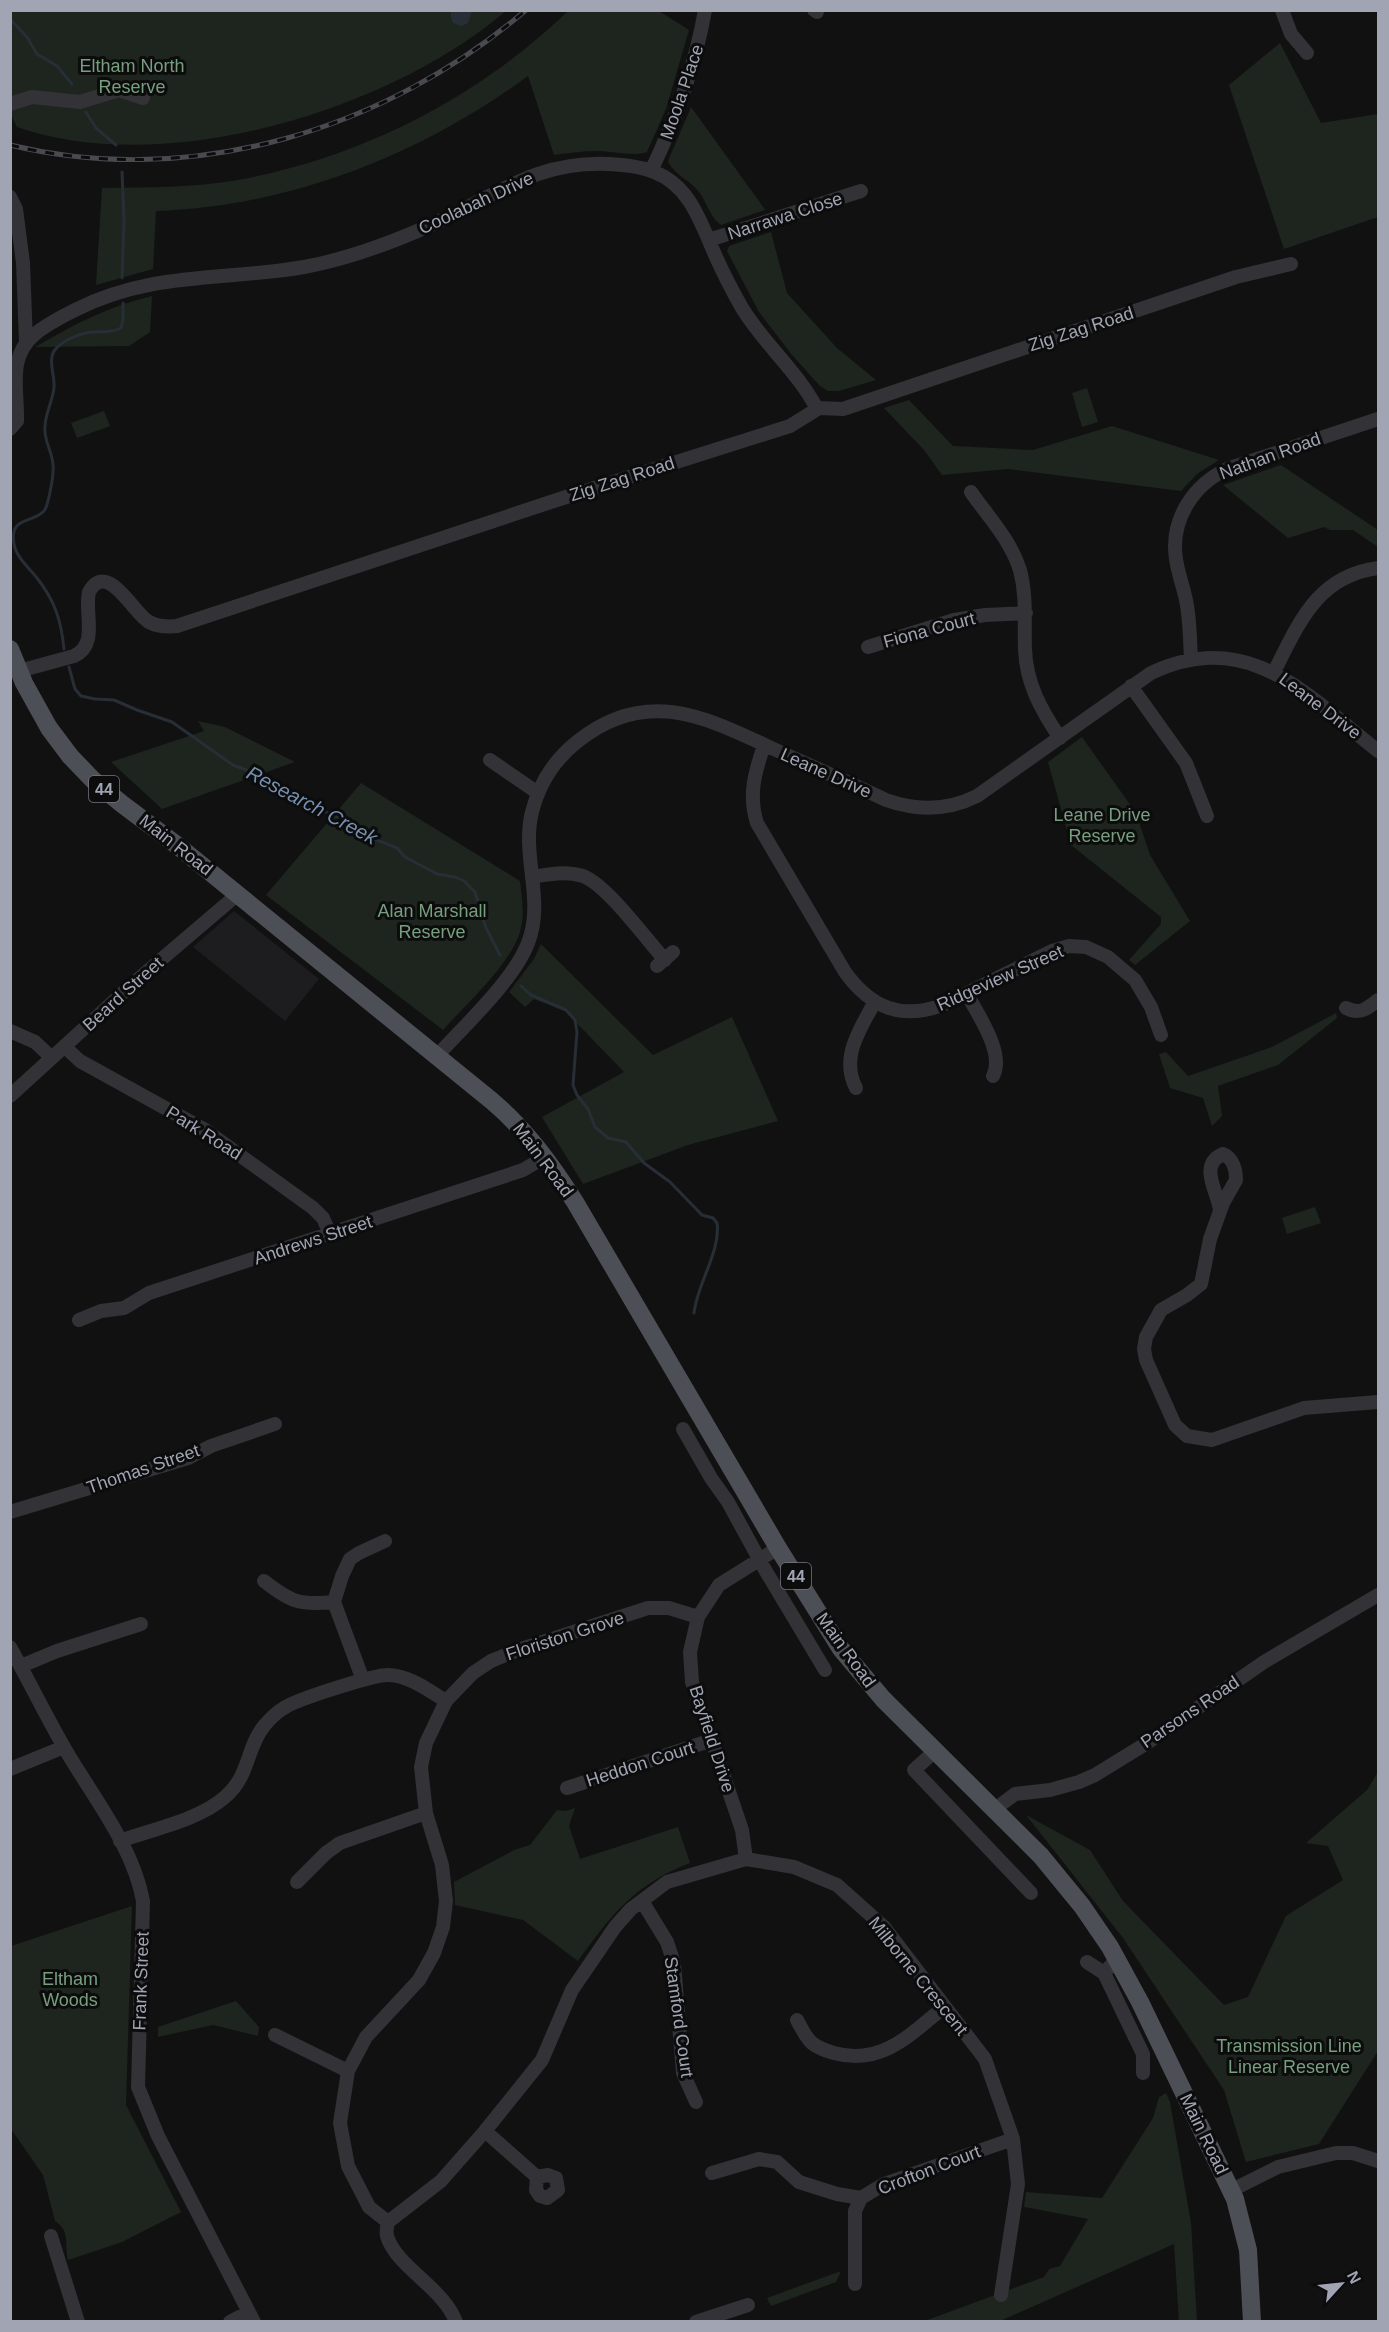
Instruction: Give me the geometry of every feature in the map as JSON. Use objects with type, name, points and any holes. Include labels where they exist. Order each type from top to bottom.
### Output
[{"type":"main road","name":"Main Road","points":[[10,649],[49,728],[82,769],[122,804],[238,894],[506,1113],[545,1157],[575,1202],[778,1548],[845,1654],[883,1699],[995,1809],[1059,1877],[1087,1913],[1117,1959],[1232,2190],[1248,2250],[1252,2322]]},
{"type":"street","name":"Moola Place","points":[[651,171],[686,90],[697,55],[705,10]]},
{"type":"street","points":[[1282,10],[1291,34],[1307,53]]},
{"type":"street","points":[[10,104],[32,97],[80,102],[119,90],[143,98]]},
{"type":"street","name":"Coolabah Drive","points":[[26,342],[56,319],[118,291],[185,278],[295,268],[330,261],[422,229],[513,183],[542,172],[575,165],[628,166],[651,171],[667,178],[687,197],[700,218],[725,276],[744,310],[766,342],[803,387],[816,409]]},
{"type":"street","name":"Narrawa Close","points":[[709,240],[861,191]]},
{"type":"street","points":[[10,196],[16,209],[23,263],[26,342],[17,360],[15,378],[17,421],[10,429]]},
{"type":"street","name":"Zig Zag Road","points":[[19,671],[82,652],[89,640],[89,592],[93,586],[101,582],[113,585],[149,622],[165,627],[177,626],[572,495],[790,426],[801,421],[816,409],[843,409],[1236,277],[1291,264]]},
{"type":"street","name":"Nathan Road","points":[[1191,660],[1188,611],[1175,549],[1178,524],[1191,498],[1203,484],[1227,469],[1378,419]]},
{"type":"street","points":[[971,492],[998,526],[1013,553],[1022,581],[1026,613],[1026,660],[1030,682],[1042,710],[1060,738]]},
{"type":"street","points":[[1274,672],[1301,619],[1316,599],[1344,578],[1378,568]]},
{"type":"street","name":"Fiona Court","points":[[868,647],[954,620],[984,615],[1026,613]]},
{"type":"street","name":"Leane Drive","points":[[437,1056],[500,986],[524,952],[531,934],[535,913],[528,857],[528,836],[538,793],[552,768],[574,744],[602,725],[633,715],[662,711],[688,714],[705,718],[886,800],[913,808],[953,806],[977,796],[1131,686],[1162,668],[1191,660],[1234,659],[1274,672],[1300,689],[1378,751]]},
{"type":"street","points":[[1131,686],[1186,763],[1206,816]]},
{"type":"street","points":[[764,745],[752,788],[754,815],[761,831],[845,972],[874,1003],[851,1051],[850,1072],[856,1088]]},
{"type":"street","points":[[490,760],[538,793]]},
{"type":"street","points":[[532,877],[569,873],[593,881],[665,959]]},
{"type":"street","name":"Beard Street","points":[[10,1096],[136,981],[238,894]]},
{"type":"street","name":"Ridgeview Street","points":[[874,1003],[898,1010],[917,1012],[936,1008],[1052,951],[1070,946],[1086,947],[1108,957],[1135,980],[1151,1007],[1161,1035]]},
{"type":"street","points":[[967,994],[994,1049],[997,1065],[993,1076]]},
{"type":"street","points":[[1346,1008],[1355,1012],[1371,1011]]},
{"type":"street","points":[[10,1031],[35,1042],[52,1058]]},
{"type":"street","name":"Park Road","points":[[64,1047],[80,1061],[205,1130],[313,1208],[323,1218],[330,1234]]},
{"type":"street","name":"Andrews Street","points":[[79,1320],[101,1311],[124,1308],[148,1293],[523,1170],[545,1157]]},
{"type":"street","points":[[1220,1211],[1208,1245],[1201,1284],[1188,1295],[1158,1313],[1146,1337],[1144,1349],[1146,1360],[1175,1425],[1187,1436],[1200,1439],[1222,1438],[1304,1408],[1378,1402]]},
{"type":"street","name":"Thomas Street","points":[[10,1512],[188,1458],[211,1446],[275,1424]]},
{"type":"street","name":"Main Road","points":[[682,1429],[711,1479],[728,1502],[825,1670]]},
{"type":"street","points":[[363,1680],[334,1602],[342,1576],[351,1559],[359,1552],[385,1541]]},
{"type":"street","name":"Bayfield Drive","points":[[746,1859],[742,1830],[692,1682],[690,1652],[698,1617],[719,1585],[778,1548]]},
{"type":"street","points":[[264,1581],[284,1597],[307,1604],[334,1602]]},
{"type":"street","name":"Parsons Road","points":[[995,1809],[1006,1798],[1015,1794],[1050,1790],[1095,1775],[1147,1743],[1269,1659],[1378,1595]]},
{"type":"street","name":"Floriston Grove","points":[[388,2222],[369,2207],[348,2166],[339,2123],[348,2071],[366,2037],[419,1980],[434,1953],[443,1927],[446,1901],[442,1865],[426,1813],[421,1767],[426,1743],[446,1701],[474,1672],[491,1661],[518,1650],[648,1608],[669,1608],[698,1617]]},
{"type":"street","points":[[21,1666],[57,1651],[141,1624]]},
{"type":"street","name":"Frank Street","points":[[10,1647],[64,1748],[120,1841],[140,1882],[143,1901],[138,2087],[158,2136],[251,2317]]},
{"type":"street","points":[[120,1841],[208,1810],[226,1797],[242,1778],[264,1726],[285,1706],[363,1680],[388,1675],[416,1682],[446,1701]]},
{"type":"street","name":"Heddon Court","points":[[567,1788],[712,1740]]},
{"type":"street","points":[[10,1769],[64,1748]]},
{"type":"street","points":[[914,1770],[935,1751]]},
{"type":"street","points":[[904,1759],[1031,1893]]},
{"type":"street","points":[[297,1882],[326,1853],[340,1843],[426,1813]]},
{"type":"street","name":"Milborne Crescent","points":[[388,2222],[441,2181],[542,2060],[572,1990],[615,1927],[631,1909],[667,1882],[746,1859],[794,1867],[837,1885],[884,1927],[985,2059],[1013,2139],[1018,2184],[1001,2295]]},
{"type":"street","name":"Stamford Court","points":[[642,1901],[667,1942],[674,1963],[683,2073],[696,2102]]},
{"type":"street","points":[[1104,1973],[1117,1959]]},
{"type":"street","points":[[1087,1962],[1104,1973],[1143,2054],[1143,2073]]},
{"type":"street","points":[[797,2020],[812,2043],[825,2050],[849,2057],[875,2054],[896,2046],[944,2007]]},
{"type":"street","points":[[275,2035],[348,2071]]},
{"type":"street","points":[[485,2131],[537,2177]]},
{"type":"street","name":"Crofton Court","points":[[855,2284],[855,2211],[861,2198],[884,2184],[1013,2139]]},
{"type":"street","points":[[1232,2190],[1278,2168],[1336,2153],[1353,2153],[1378,2161]]},
{"type":"street","points":[[712,2173],[759,2159],[777,2163],[799,2182],[837,2194],[861,2198]]},
{"type":"street","points":[[388,2222],[386,2235],[392,2245],[408,2266],[441,2297],[456,2322]]},
{"type":"street","points":[[51,2236],[78,2322]]},
{"type":"street","points":[[696,2322],[748,2306]]},
{"type":"street","points":[[230,2322],[251,2317]]},
{"type":"shaded area","points":[[451,10],[472,11],[468,23],[462,26],[453,23]]},
{"type":"shaded area","points":[[234,911],[319,979],[285,1021],[193,947]]},
{"type":"green space","points":[[569,10],[659,11],[689,30],[666,109],[647,152],[629,154],[592,151],[554,155],[528,76],[486,105],[443,130],[398,153],[352,172],[256,199],[206,207],[156,211],[153,269],[96,285],[102,188],[170,187],[221,183],[284,170],[329,156],[416,119],[457,96],[534,42]]},
{"type":"green space","name":"Eltham North Reserve","points":[[10,11],[506,11],[458,47],[402,78],[340,105],[274,126],[207,139],[140,145],[76,141],[17,127],[11,115]]},
{"type":"green space","points":[[1280,43],[1321,123],[1378,114],[1378,217],[1284,249],[1229,85]]},
{"type":"green space","points":[[691,107],[765,210],[721,225],[714,218],[699,192],[670,165],[668,161]]},
{"type":"green space","points":[[771,232],[787,293],[837,348],[876,380],[839,391],[828,391],[820,386],[792,355],[759,312],[727,251],[729,246]]},
{"type":"green space","points":[[152,296],[150,332],[129,346],[35,347],[92,317]]},
{"type":"green space","points":[[1087,388],[1098,422],[1082,427],[1072,393]]},
{"type":"green space","points":[[909,400],[953,446],[1033,450],[1112,426],[1219,460],[1197,474],[1181,491],[1008,469],[942,475],[924,450],[884,408]]},
{"type":"green space","points":[[104,411],[110,426],[77,438],[71,423]]},
{"type":"green space","points":[[1281,465],[1378,530],[1378,547],[1353,530],[1330,530],[1324,527],[1288,538],[1223,485]]},
{"type":"green space","points":[[198,721],[225,727],[295,762],[162,809],[111,762],[204,731]]},
{"type":"green space","name":"Leane Drive Reserve","points":[[1082,737],[1136,813],[1150,855],[1190,921],[1135,965],[1129,960],[1161,924],[1161,917],[1071,845],[1048,762]]},
{"type":"green space","name":"Alan Marshall Reserve","points":[[361,783],[520,881],[522,919],[515,945],[497,971],[443,1030],[266,895]]},
{"type":"green space","name":"Alan Marshall Reserve","points":[[541,944],[653,1055],[732,1017],[778,1121],[688,1145],[583,1184],[542,1117],[624,1072],[565,1011],[534,999],[525,1007],[509,992],[534,959]]},
{"type":"green space","points":[[1336,1013],[1337,1018],[1278,1065],[1218,1086],[1222,1116],[1212,1126],[1203,1098],[1170,1088],[1159,1054],[1166,1052],[1188,1076],[1272,1047]]},
{"type":"green space","points":[[1315,1207],[1321,1223],[1287,1234],[1282,1218]]},
{"type":"green space","name":"Transmission Line Linear Reserve","points":[[1378,1772],[1378,2051],[1319,2144],[1246,2162],[1224,2090],[1123,1938],[1026,1815],[1090,1850],[1123,1901],[1224,2005],[1248,1997],[1286,1916],[1343,1880],[1328,1846],[1306,1843],[1367,1790]]},
{"type":"green space","points":[[575,1808],[569,1826],[580,1859],[678,1827],[690,1863],[671,1871],[639,1891],[613,1915],[578,1961],[523,1920],[455,1905],[454,1882],[514,1850],[530,1845],[557,1810],[566,1811]]},
{"type":"green space","name":"Eltham Woods","points":[[132,1906],[126,2105],[181,2212],[122,2242],[68,2260],[65,2234],[55,2221],[43,2175],[11,2129],[11,1946]]},
{"type":"green space","points":[[236,2001],[259,2027],[258,2036],[213,2025],[158,2037],[158,2027]]},
{"type":"green space","points":[[1166,2093],[1170,2102],[1191,2223],[1197,2321],[1179,2321],[1174,2244],[1000,2321],[922,2322],[1044,2277],[1049,2269],[1060,2266],[1088,2219],[1024,2207],[1026,2192],[1102,2198],[1153,2118],[1159,2097]]},
{"type":"green space","points":[[841,2271],[836,2282],[771,2306],[767,2298]]},
{"type":"waterway","name":"Research Creek","points":[[10,19],[27,37],[37,54],[57,66],[72,84]]},
{"type":"waterway","name":"Research Creek","points":[[86,112],[96,128],[116,145]]},
{"type":"waterway","name":"Research Creek","points":[[122,172],[124,220],[122,278]]},
{"type":"waterway","name":"Research Creek","points":[[64,649],[59,620],[53,603],[43,586],[17,553],[13,535],[18,525],[44,511],[50,492],[53,466],[45,426],[54,387],[52,355],[62,343],[78,335],[121,328],[123,303]]},
{"type":"waterway","name":"Research Creek","points":[[69,667],[75,689],[81,696],[114,700],[172,722],[233,765],[257,774],[307,807],[333,814],[367,836],[397,848],[405,857],[437,874],[464,881],[475,892],[486,928],[500,955]]},
{"type":"waterway","name":"Research Creek","points":[[521,986],[531,995],[566,1010],[575,1020],[577,1032],[573,1085],[577,1095],[588,1109],[595,1127],[608,1138],[626,1142],[644,1163],[670,1182],[702,1215],[713,1218],[717,1223],[716,1245],[699,1291],[694,1313]]},
{"type":"railway","points":[[10,145],[79,157],[148,159],[216,153],[284,139],[349,117],[412,88],[471,52],[526,10]]}]
